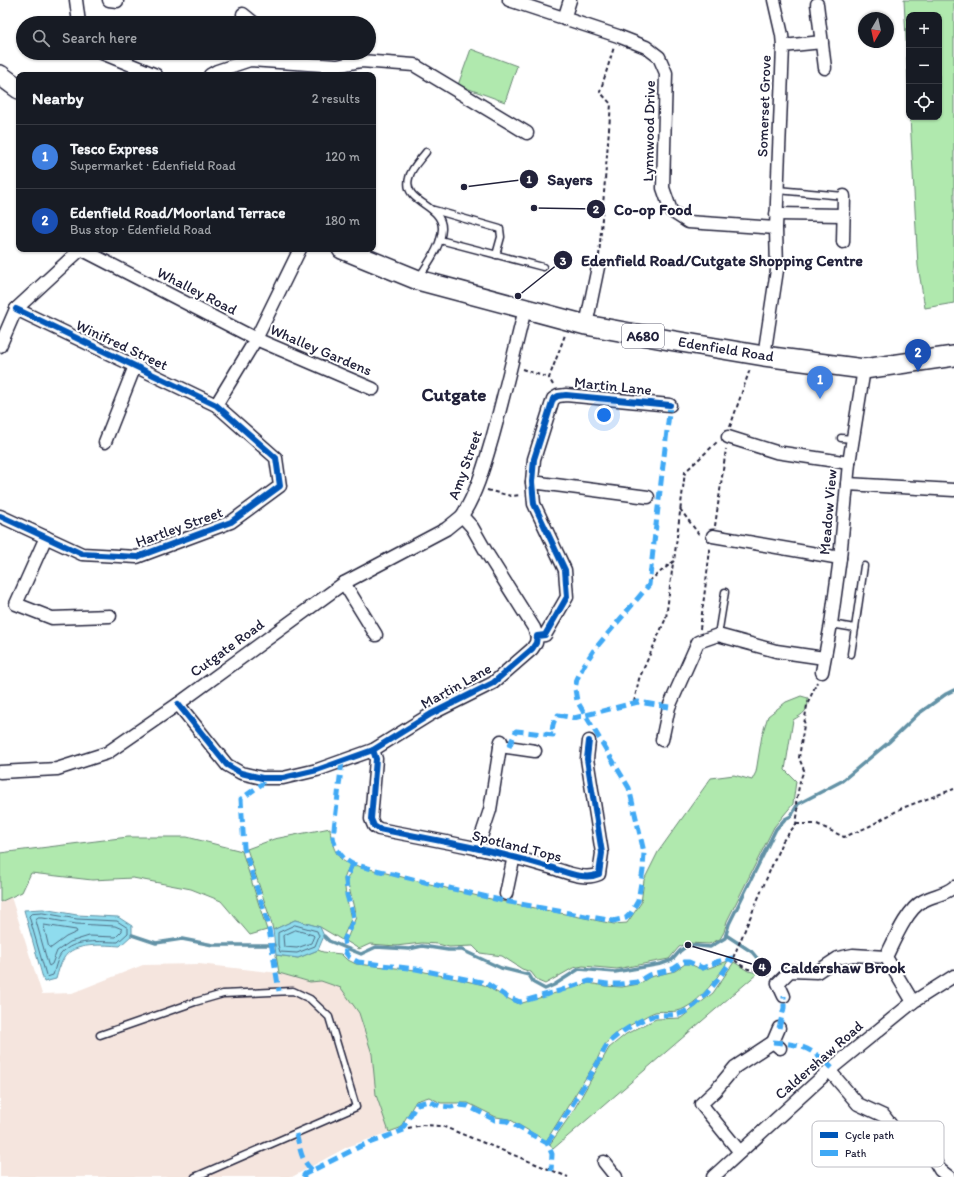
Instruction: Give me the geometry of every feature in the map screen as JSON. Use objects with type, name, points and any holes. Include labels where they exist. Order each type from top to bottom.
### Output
[{"type":"main road","points":[[1,76],[16,87]]},
{"type":"main road","name":"Edenfield Road","points":[[349,252],[418,280],[578,323],[759,355],[864,369],[954,356]]},
{"type":"street","points":[[76,0],[78,16]]},
{"type":"street","name":"Lynnwood Drive","points":[[509,0],[618,36],[646,47],[659,57],[666,74],[663,188],[671,211],[688,222],[776,228]]},
{"type":"street","points":[[564,19],[570,0]]},
{"type":"street","name":"Somerset Grove","points":[[759,355],[777,270],[776,214],[783,46],[782,34],[774,0]]},
{"type":"street","points":[[817,4],[825,68]]},
{"type":"street","points":[[783,46],[822,42]]},
{"type":"street","points":[[119,60],[149,72]]},
{"type":"street","points":[[215,72],[244,60]]},
{"type":"street","points":[[280,60],[337,66],[361,61],[414,65],[527,133]]},
{"type":"street","points":[[842,242],[844,196]]},
{"type":"street","points":[[776,214],[843,215]]},
{"type":"street","points":[[0,346],[16,310],[78,252]]},
{"type":"street","name":"Whalley Road","points":[[87,252],[256,339]]},
{"type":"street","points":[[216,405],[256,339],[299,252]]},
{"type":"street","points":[[578,323],[598,268]]},
{"type":"street","name":"Amy Street","points":[[525,309],[500,411],[477,487],[472,501],[462,516],[472,527],[492,562],[534,628],[537,636]]},
{"type":"street","name":"Winifred Street","points":[[16,310],[216,405]]},
{"type":"street","name":"Whalley Gardens","points":[[256,339],[373,389]]},
{"type":"street","points":[[105,442],[135,366]]},
{"type":"street","name":"Meadow View","points":[[822,672],[831,624],[840,558],[849,463],[847,438],[864,369]]},
{"type":"street","name":"Martin Lane","points":[[178,704],[227,765],[241,773],[262,778],[283,778],[317,770],[372,750],[432,714],[493,683],[532,649],[536,643],[537,636],[544,636],[567,597],[565,570],[534,504],[532,488],[534,459],[553,399],[558,396],[566,395],[670,405]]},
{"type":"street","name":"Hartley Street","points":[[0,516],[82,554],[137,557],[231,522],[280,486],[276,458],[216,405]]},
{"type":"street","points":[[728,435],[776,452],[849,463]]},
{"type":"street","points":[[847,484],[954,490]]},
{"type":"street","points":[[532,488],[648,497]]},
{"type":"street","name":"Cutgate Road","points":[[0,772],[57,769],[107,753],[178,704],[344,583],[446,529],[462,516]]},
{"type":"street","points":[[46,537],[16,604],[52,618],[110,616]]},
{"type":"street","points":[[707,539],[840,558]]},
{"type":"street","points":[[344,583],[376,635]]},
{"type":"street","points":[[662,740],[669,707],[698,642],[718,635],[776,651],[824,658]]},
{"type":"street","name":"Spotland Tops","points":[[372,750],[376,759],[371,819],[374,826],[514,856],[580,876],[592,877],[599,874],[602,853],[587,759],[589,741]]},
{"type":"street","points":[[477,849],[490,810],[500,744],[535,751]]},
{"type":"street","points":[[506,894],[514,856]]},
{"type":"street","points":[[886,957],[907,915],[922,901],[947,892],[954,887]]},
{"type":"street","points":[[784,996],[778,983],[790,971],[817,972],[838,958],[853,955],[886,957]]},
{"type":"street","points":[[886,957],[913,1002]]},
{"type":"street","name":"Caldershaw Road","points":[[713,1177],[829,1070],[913,1002],[954,976]]},
{"type":"street","points":[[740,1152],[698,1107],[716,1090],[735,1067],[777,1045],[779,1028]]},
{"type":"street","points":[[829,1070],[858,1104],[884,1116],[888,1121]]},
{"type":"street","points":[[604,1162],[613,1176]]},
{"type":"street","points":[[938,1167],[949,1177]]},
{"type":"lane","points":[[426,152],[416,164],[409,178],[408,188],[412,195],[434,210],[500,229],[501,237],[496,255]]},
{"type":"lane","points":[[777,190],[844,196]]},
{"type":"lane","points":[[418,280],[440,244],[442,227],[440,218],[434,210]]},
{"type":"lane","points":[[440,240],[542,268]]},
{"type":"lane","points":[[851,654],[864,566]]},
{"type":"lane","points":[[718,635],[725,592]]},
{"type":"lane","points":[[831,624],[855,628]]},
{"type":"lane","points":[[100,1035],[195,1002],[223,994],[293,991],[310,999],[329,1017],[356,1107],[195,1177]]},
{"type":"path","points":[[598,268],[611,104],[600,92],[618,36]]},
{"type":"path","points":[[549,378],[578,323]]},
{"type":"path","points":[[698,642],[710,550],[707,539],[728,435],[759,355]]},
{"type":"path","points":[[511,366],[549,378],[558,396]]},
{"type":"path","points":[[634,702],[639,679],[666,618],[684,472],[728,435]]},
{"type":"path","points":[[477,487],[511,496],[532,488]]},
{"type":"path","points":[[680,509],[707,539],[710,550]]},
{"type":"path","points":[[649,581],[674,561]]},
{"type":"path","points":[[778,983],[760,970],[748,968],[739,964],[733,958],[782,842],[796,824],[798,811],[796,803],[800,781],[804,770],[799,758],[807,705],[822,672]]},
{"type":"path","points":[[796,824],[817,824],[844,837],[868,827],[902,808],[954,789]]},
{"type":"path","points":[[408,1128],[422,1125],[442,1126],[568,1177]]},
{"type":"shaded area","points":[[11,897],[42,994],[72,993],[143,965],[199,964],[279,973],[310,982],[321,981],[342,988],[359,1013],[372,1054],[376,1095],[389,1132],[347,1147],[292,1177],[0,1177],[0,902]]},
{"type":"green space","points":[[904,0],[954,0],[954,303],[925,308],[918,266],[910,120],[942,120],[942,12],[906,12],[906,40]]},
{"type":"green space","points":[[471,49],[517,66],[505,102],[458,85]]},
{"type":"green space","points":[[801,696],[808,698],[808,702],[805,712],[793,720],[785,770],[796,781],[793,804],[774,827],[727,921],[720,939],[709,944],[688,943],[679,947],[669,959],[617,969],[583,966],[573,968],[545,984],[538,981],[531,972],[522,969],[502,956],[480,953],[473,946],[449,947],[438,944],[422,943],[396,946],[370,944],[359,949],[346,941],[356,917],[347,879],[354,865],[486,898],[614,924],[627,923],[641,903],[644,880],[658,852],[711,778],[734,775],[752,780],[756,772],[762,735],[768,716],[786,702]]},
{"type":"green space","points":[[330,828],[331,839],[337,855],[345,862],[350,864],[344,879],[351,919],[342,940],[320,927],[295,920],[273,930],[247,849],[274,839]]},
{"type":"green space","points":[[128,837],[187,837],[242,851],[267,930],[250,935],[221,901],[191,889],[133,878],[92,880],[31,873],[22,892],[0,902],[0,853]]},
{"type":"green space","points":[[318,950],[341,954],[346,959],[356,964],[416,970],[484,985],[519,1004],[589,983],[622,987],[639,984],[650,977],[675,971],[685,964],[690,964],[703,970],[728,961],[720,974],[709,987],[685,1008],[678,1011],[655,1012],[613,1036],[604,1046],[597,1060],[546,1141],[509,1119],[496,1117],[468,1103],[441,1103],[429,1097],[416,1101],[400,1128],[389,1132],[376,1095],[372,1054],[359,1013],[341,988],[321,981],[310,982],[279,973],[276,955],[298,958]]},
{"type":"green space","points":[[734,962],[748,971],[758,973],[553,1149],[550,1144],[572,1113],[609,1048],[626,1034],[656,1019],[681,1018],[713,993]]},
{"type":"water","points":[[43,909],[77,915],[118,917],[132,926],[132,935],[120,946],[90,946],[74,949],[64,958],[60,965],[56,979],[44,982],[24,910]]},
{"type":"water","points":[[295,920],[320,927],[324,936],[318,950],[298,958],[276,955],[273,930]]},
{"type":"waterway","points":[[324,936],[329,941],[361,954],[376,947],[409,949],[422,946],[448,950],[462,950],[501,968],[529,975],[534,983],[545,989],[579,969],[615,972],[661,964],[672,960],[688,945],[710,947],[725,938],[729,924],[776,829],[785,819],[791,816],[798,804],[842,781],[889,742],[918,714],[954,690]]},
{"type":"waterway","points":[[132,935],[156,943],[182,939],[213,945],[274,945]]},
{"type":"waterway","points":[[726,935],[752,952],[767,970]]},
{"type":"marked path","points":[[342,761],[333,837],[339,853],[352,864],[504,901],[613,921],[626,918],[631,913],[638,901],[644,852],[629,788],[577,701],[575,689],[577,679],[594,650],[649,585],[670,405]]},
{"type":"marked path","points":[[509,747],[516,731],[553,735],[553,725],[558,715],[574,718],[638,702],[669,707]]},
{"type":"marked path","points":[[262,778],[262,784],[241,799],[244,848],[268,923],[279,991]]},
{"type":"marked path","points":[[352,864],[346,879],[347,895],[354,919],[344,940],[346,953],[349,957],[358,962],[416,969],[486,983],[507,997],[520,1002],[589,981],[607,984],[637,982],[649,975],[673,969],[684,962],[689,962],[703,968],[716,962],[733,958]]},
{"type":"marked path","points":[[547,1143],[599,1062],[610,1041],[628,1028],[649,1017],[657,1015],[673,1015],[687,1011],[709,990],[733,958]]},
{"type":"marked path","points":[[779,1028],[784,1008],[784,996]]},
{"type":"marked path","points":[[773,1042],[792,1044],[806,1048],[812,1051],[832,1068]]},
{"type":"marked path","points":[[401,1131],[417,1104],[429,1101],[440,1106],[468,1106],[495,1120],[507,1121],[547,1143],[552,1154],[551,1171]]},
{"type":"marked path","points":[[303,1177],[305,1174],[361,1146],[404,1130]]},
{"type":"marked path","points":[[296,1134],[303,1158],[312,1170]]},
{"type":"cycle path","points":[[0,516],[82,554],[137,557],[231,522],[280,486],[276,458],[216,405],[16,309]]},
{"type":"cycle path","points":[[178,704],[227,765],[241,773],[262,778],[283,778],[317,770],[373,750],[431,714],[493,683],[532,649],[536,643],[537,636],[545,635],[567,597],[565,570],[534,504],[532,482],[534,459],[553,399],[558,396],[566,395],[670,405]]},
{"type":"cycle path","points":[[373,750],[376,759],[371,819],[374,826],[379,829],[486,850],[574,875],[593,876],[599,874],[602,853],[587,759],[589,741]]},
{"type":"place","name":"Sayers","points":[[464,187]]},
{"type":"place","name":"Co-op Food","points":[[534,208]]},
{"type":"place","name":"Edenfield Road/Cutgate Shopping Centre","points":[[518,296]]},
{"type":"place","name":"Edenfield Road/Moorland Terrace","points":[[918,372]]},
{"type":"place","name":"Tesco Express","points":[[820,399]]},
{"type":"place","name":"Caldershaw Brook","points":[[688,945]]},
{"type":"district","name":"Cutgate","points":[[454,394]]}]
